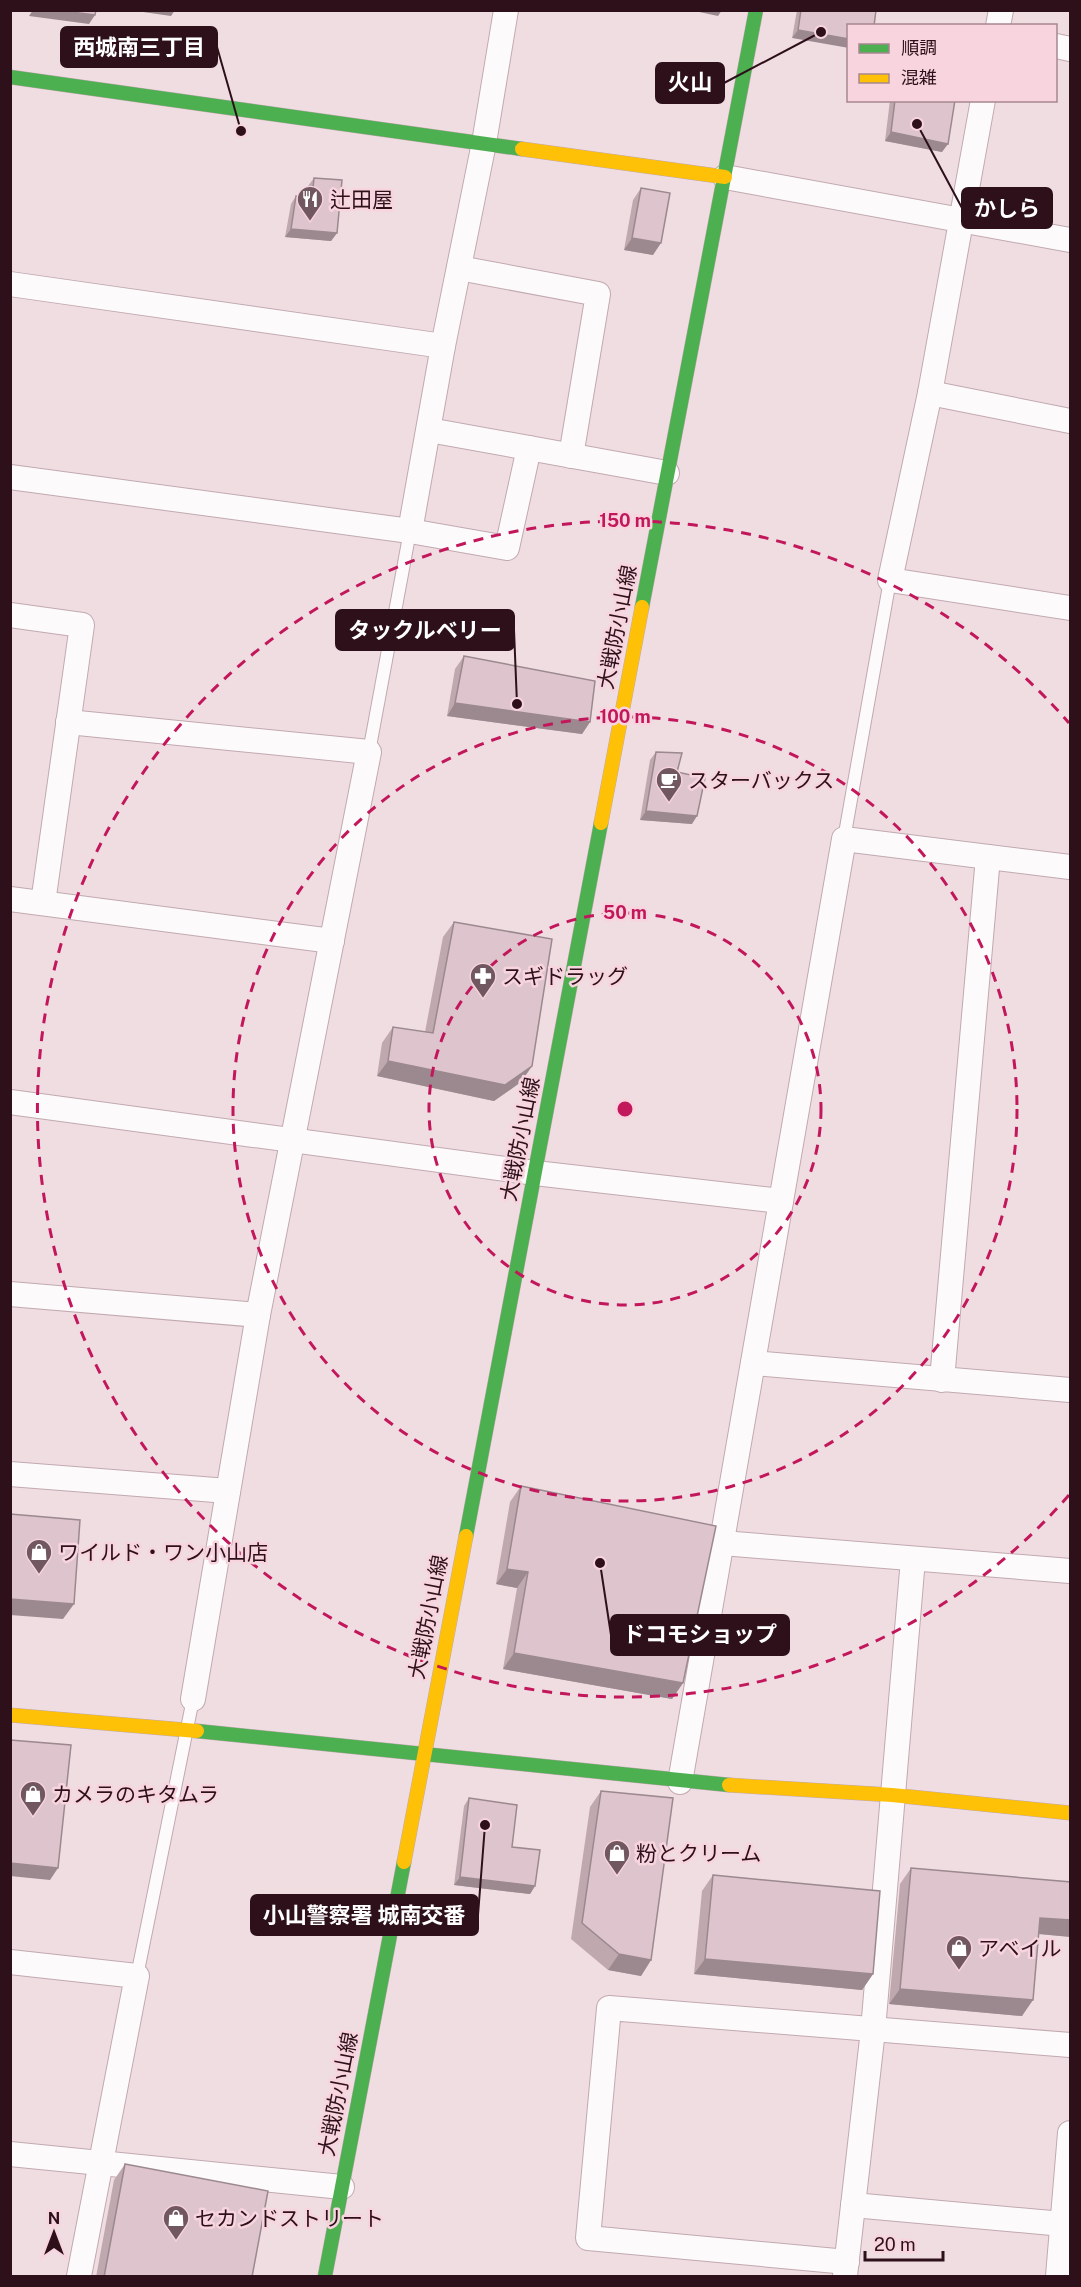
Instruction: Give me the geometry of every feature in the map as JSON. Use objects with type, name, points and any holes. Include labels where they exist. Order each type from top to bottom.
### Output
[{"type":"main road","name":"大戦防小山線","points":[[325,2277],[756,10]]},
{"type":"main road","points":[[10,77],[725,177]]},
{"type":"main road","points":[[10,1715],[189,1730],[680,1782],[892,1795],[1071,1813]]},
{"type":"street","points":[[410,531],[443,346],[484,143],[506,10]]},
{"type":"street","points":[[983,102],[930,393],[890,580],[1071,608]]},
{"type":"street","points":[[725,177],[1071,240]]},
{"type":"street","points":[[459,268],[598,294],[572,456]]},
{"type":"street","points":[[10,284],[443,346]]},
{"type":"street","points":[[930,393],[1071,421]]},
{"type":"street","points":[[429,430],[667,473]]},
{"type":"street","points":[[10,477],[410,531],[507,548],[529,448]]},
{"type":"street","points":[[10,615],[82,625],[43,903]]},
{"type":"street","points":[[68,722],[369,752],[258,1315],[194,1699]]},
{"type":"street","points":[[680,1782],[844,839],[1071,867]]},
{"type":"street","points":[[942,1380],[988,856]]},
{"type":"street","points":[[10,899],[332,941]]},
{"type":"street","points":[[10,1102],[292,1138],[535,1173],[781,1201]]},
{"type":"street","points":[[10,1294],[258,1315]]},
{"type":"street","points":[[753,1363],[1071,1390]]},
{"type":"street","points":[[10,1474],[228,1491]]},
{"type":"street","points":[[722,1543],[1071,1571]]},
{"type":"street","points":[[913,1559],[873,2030],[846,2269],[588,2238],[609,2008],[873,2030],[1071,2045]]},
{"type":"street","points":[[10,1962],[137,1976],[79,2277]]},
{"type":"street","points":[[1058,2277],[1071,2133]]},
{"type":"street","points":[[10,2154],[342,2187]]},
{"type":"street","points":[[853,2205],[1063,2224]]},
{"type":"lane","points":[[369,752],[410,531]]},
{"type":"lane","points":[[844,839],[890,580]]},
{"type":"lane","points":[[137,1976],[194,1699]]},
{"type":"building","points":[[56,10],[96,10],[95,15]]},
{"type":"building","points":[[801,10],[876,10],[874,24],[847,24],[847,39],[798,30]]},
{"type":"building","points":[[895,102],[955,102],[948,144],[891,132]]},
{"type":"building","name":"辻田屋","points":[[314,178],[342,180],[337,233],[291,229],[296,196],[312,198]]},
{"type":"building","points":[[641,188],[670,193],[661,243],[632,238]]},
{"type":"building","points":[[464,656],[595,681],[590,722],[455,703]]},
{"type":"building","name":"スターバックス","points":[[656,752],[682,753],[677,772],[705,778],[697,816],[646,811]]},
{"type":"building","name":"スギドラッグ","points":[[454,922],[552,939],[532,1066],[505,1085],[388,1061],[393,1027],[433,1033]]},
{"type":"building","points":[[521,1486],[716,1526],[683,1683],[514,1653],[528,1572],[507,1569]]},
{"type":"building","name":"ワイルド・ワン小山店","points":[[10,1514],[80,1520],[74,1604],[10,1599]]},
{"type":"building","name":"カメラのキタムラ","points":[[10,1740],[71,1745],[58,1868],[10,1863]]},
{"type":"building","name":"粉とクリーム","points":[[601,1791],[673,1798],[651,1960],[619,1954],[582,1923]]},
{"type":"building","points":[[469,1798],[517,1805],[512,1847],[540,1850],[535,1886],[460,1877]]},
{"type":"building","name":"アベイル","points":[[911,1868],[1071,1882],[1071,1920],[1040,1918],[1033,2000],[900,1989]]},
{"type":"building","points":[[713,1875],[880,1891],[873,1974],[705,1959]]},
{"type":"building","name":"セカンドストリート","points":[[125,2164],[268,2191],[252,2277],[104,2277]]},
{"type":"traffic: fast","points":[[642,607],[756,10]]},
{"type":"traffic: fast","points":[[10,77],[522,149]]},
{"type":"traffic: fast","points":[[466,1536],[601,823]]},
{"type":"traffic: fast","points":[[197,1731],[729,1785]]},
{"type":"traffic: fast","points":[[325,2276],[404,1862]]},
{"type":"traffic: slow","points":[[522,149],[725,177]]},
{"type":"traffic: slow","points":[[601,823],[642,607]]},
{"type":"traffic: slow","points":[[404,1862],[466,1536]]},
{"type":"traffic: slow","points":[[10,1715],[197,1731]]},
{"type":"traffic: slow","points":[[729,1785],[892,1795],[1070,1813]]},
{"type":"place","name":"火山","points":[[821,32]]},
{"type":"place","name":"かしら","points":[[917,124]]},
{"type":"place","name":"西城南三丁目","points":[[241,131]]},
{"type":"place","name":"辻田屋","points":[[310,222]]},
{"type":"place","name":"タックルベリー","points":[[517,704]]},
{"type":"place","name":"スターバックス","points":[[669,803]]},
{"type":"place","name":"スギドラッグ","points":[[483,999]]},
{"type":"place","name":"ドコモショップ","points":[[600,1563]]},
{"type":"place","name":"ワイルド・ワン小山店","points":[[39,1575]]},
{"type":"place","name":"カメラのキタムラ","points":[[33,1817]]},
{"type":"place","name":"小山警察署 城南交番","points":[[485,1825]]},
{"type":"place","name":"粉とクリーム","points":[[617,1876]]},
{"type":"place","name":"アベイル","points":[[959,1971]]},
{"type":"place","name":"セカンドストリート","points":[[176,2241]]}]
